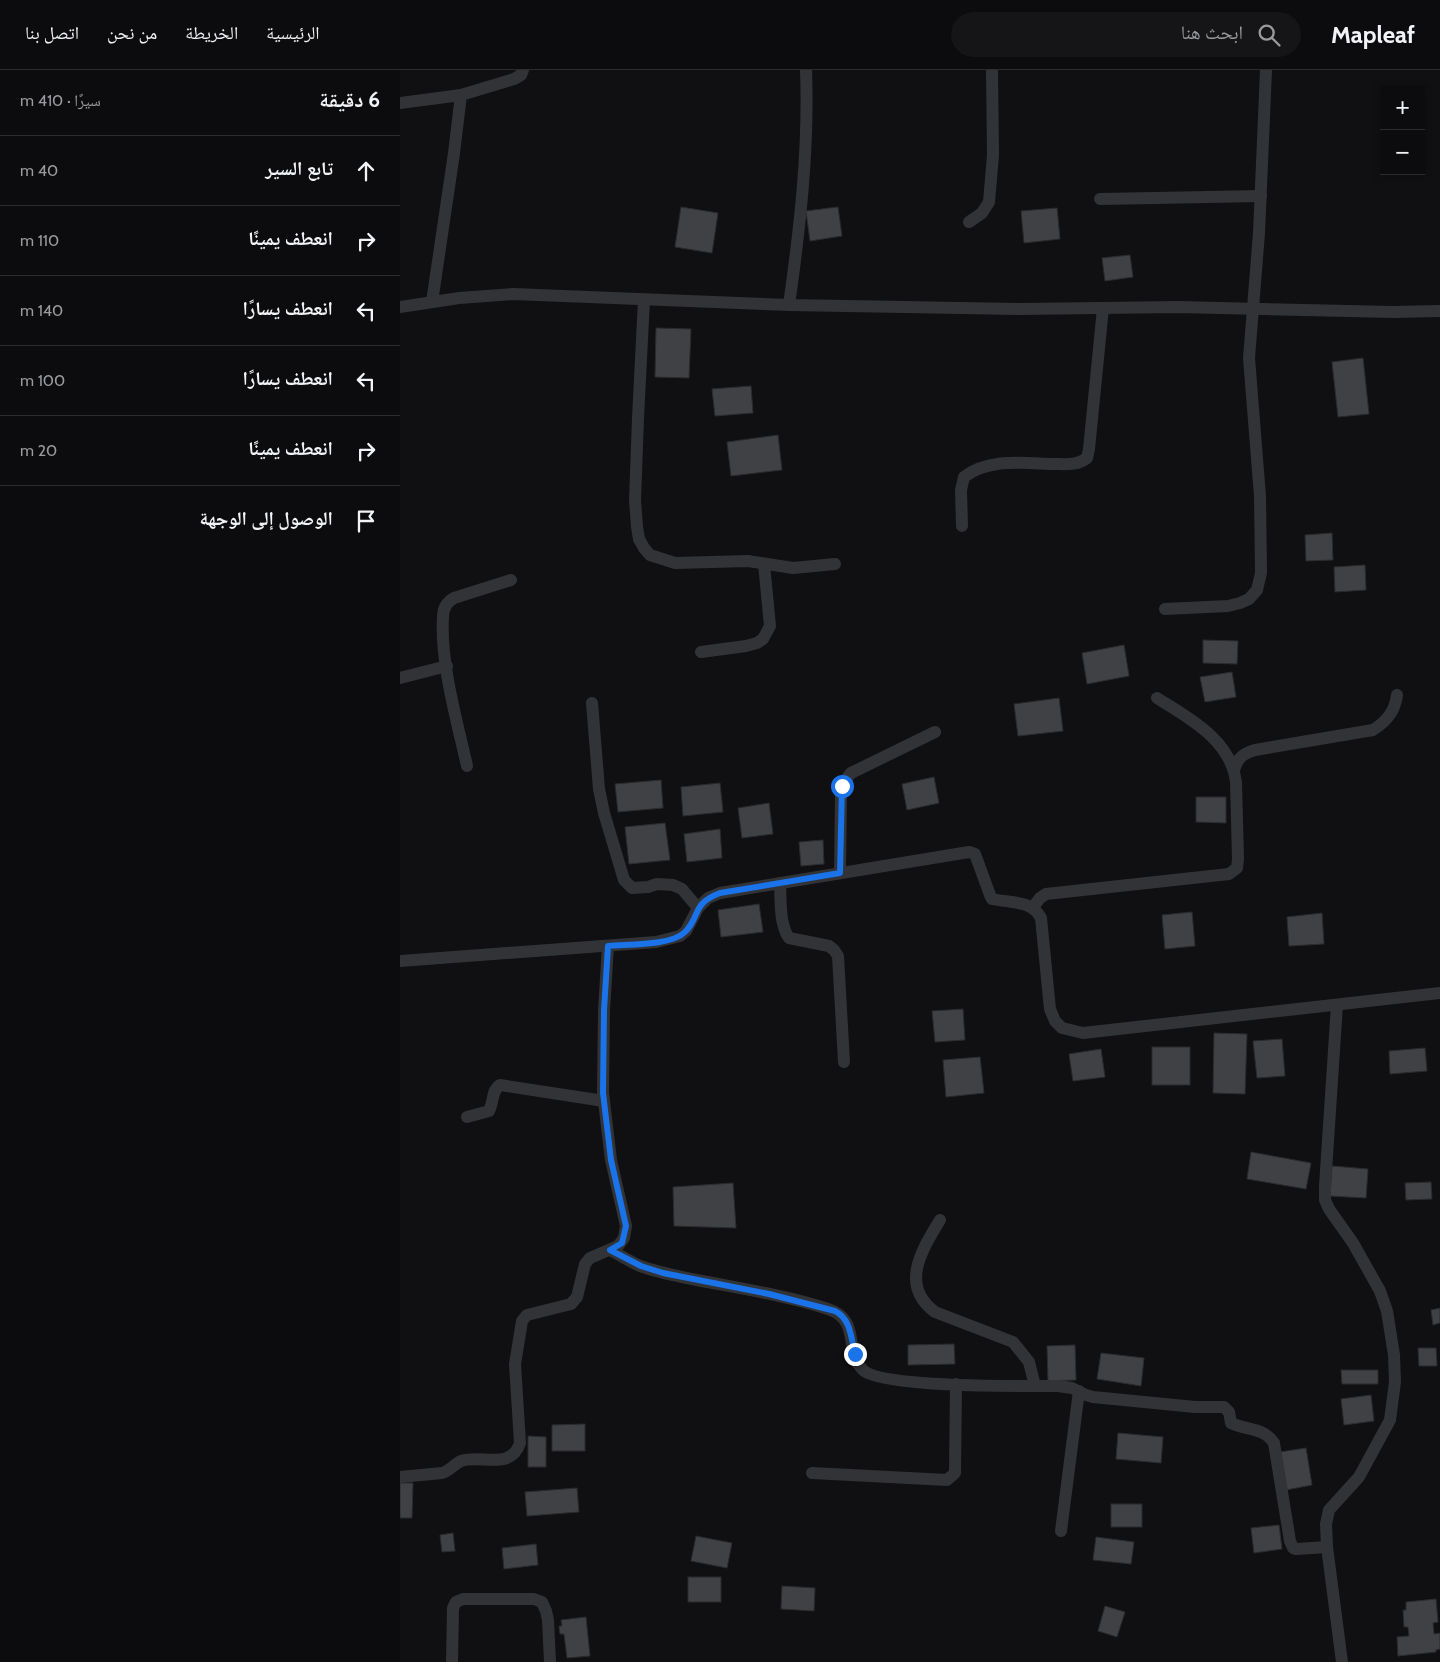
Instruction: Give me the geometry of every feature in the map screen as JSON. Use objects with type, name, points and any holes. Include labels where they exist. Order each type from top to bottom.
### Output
[{"type":"street","points":[[400,104],[461,95],[514,79],[521,75],[523,70]]},
{"type":"street","points":[[789,305],[801,216],[807,106],[806,70]]},
{"type":"street","points":[[970,222],[982,213],[989,202],[993,155],[992,70]]},
{"type":"street","points":[[1165,609],[1228,606],[1249,599],[1257,590],[1261,573],[1260,496],[1249,358],[1261,196],[1266,70]]},
{"type":"street","points":[[432,302],[461,95]]},
{"type":"street","points":[[1100,199],[1261,196]]},
{"type":"street","points":[[400,307],[485,295],[513,294],[576,295],[644,300],[789,305],[1178,307],[1393,312],[1440,311]]},
{"type":"street","points":[[644,300],[635,500],[639,539],[644,548],[650,555],[667,562],[748,561],[793,568],[835,564]]},
{"type":"street","points":[[962,526],[961,490],[964,477],[971,472],[993,465],[1010,463],[1076,464],[1087,458],[1103,308]]},
{"type":"street","points":[[701,652],[757,644],[763,639],[770,626],[764,564]]},
{"type":"street","points":[[466,766],[444,652],[443,616],[449,602],[454,598],[511,580]]},
{"type":"street","points":[[400,678],[447,666]]},
{"type":"street","points":[[1234,770],[1240,757],[1245,753],[1255,750],[1373,730],[1384,723],[1393,712],[1397,694]]},
{"type":"street","points":[[1033,907],[1046,894],[1229,874],[1237,868],[1236,782],[1234,770],[1216,740],[1206,729],[1158,698]]},
{"type":"street","points":[[592,703],[599,789],[604,813],[624,880],[632,888],[666,884],[678,886],[698,908]]},
{"type":"street","points":[[840,873],[841,796],[842,786],[846,779],[851,773],[935,732]]},
{"type":"street","points":[[400,961],[608,946],[673,939],[686,932],[698,908],[708,898],[720,893],[969,852],[975,854],[992,898],[1033,907],[1041,918],[1050,1009],[1055,1021],[1062,1028],[1072,1031],[1083,1033],[1440,993]]},
{"type":"street","points":[[780,883],[785,932],[789,938],[829,946],[838,956],[844,1062]]},
{"type":"street","points":[[400,1477],[442,1473],[450,1470],[463,1460],[498,1460],[515,1455],[520,1444],[515,1364],[522,1321],[527,1315],[572,1304],[577,1297],[585,1264],[590,1258],[622,1243],[626,1226],[611,1160],[604,1101],[602,1059],[608,946]]},
{"type":"street","points":[[1337,1005],[1325,1200],[1353,1243],[1380,1291],[1388,1311],[1394,1355],[1395,1382],[1390,1420],[1359,1476],[1329,1510],[1326,1524],[1327,1547],[1342,1662]]},
{"type":"street","points":[[467,1117],[489,1111],[493,1093],[500,1085],[604,1101]]},
{"type":"street","points":[[940,1220],[917,1262],[918,1289],[925,1304],[935,1312],[1013,1342],[1029,1362],[1035,1386]]},
{"type":"street","points":[[610,1250],[641,1266],[663,1273],[769,1294],[835,1311],[848,1323],[858,1363],[864,1371],[895,1381],[1058,1386],[1072,1388],[1093,1397],[1195,1407],[1226,1408],[1232,1423],[1264,1432],[1274,1443],[1290,1541],[1293,1548],[1327,1547]]},
{"type":"street","points":[[812,1473],[947,1480],[955,1473],[956,1384]]},
{"type":"street","points":[[1061,1531],[1079,1391]]},
{"type":"street","points":[[452,1662],[454,1604],[463,1599],[538,1599],[544,1605],[548,1620],[550,1662]]},
{"type":"building","points":[[681,207],[718,213],[712,253],[675,247]]},
{"type":"building","points":[[838,207],[842,236],[810,241],[806,211]]},
{"type":"building","points":[[1057,208],[1060,239],[1024,243],[1021,211]]},
{"type":"building","points":[[1130,255],[1133,277],[1105,281],[1102,258]]},
{"type":"building","points":[[656,328],[691,329],[689,378],[655,377]]},
{"type":"building","points":[[1363,358],[1369,414],[1338,417],[1332,362]]},
{"type":"building","points":[[751,386],[753,413],[715,416],[712,389]]},
{"type":"building","points":[[778,435],[782,470],[731,476],[727,442]]},
{"type":"building","points":[[1332,533],[1333,560],[1306,561],[1305,535]]},
{"type":"building","points":[[1365,565],[1366,590],[1335,592],[1334,567]]},
{"type":"building","points":[[1203,640],[1238,641],[1237,664],[1203,663]]},
{"type":"building","points":[[1124,645],[1129,676],[1087,684],[1082,653]]},
{"type":"building","points":[[1232,672],[1236,697],[1205,702],[1200,677]]},
{"type":"building","points":[[1059,698],[1063,731],[1018,736],[1014,704]]},
{"type":"building","points":[[934,777],[939,803],[907,810],[902,784]]},
{"type":"building","points":[[661,780],[663,808],[618,812],[615,784]]},
{"type":"building","points":[[720,783],[723,812],[683,816],[681,787]]},
{"type":"building","points":[[1196,797],[1226,797],[1226,823],[1196,822]]},
{"type":"building","points":[[769,803],[773,834],[742,838],[738,808]]},
{"type":"building","points":[[665,823],[670,860],[629,864],[625,827]]},
{"type":"building","points":[[720,829],[722,858],[687,862],[684,834]]},
{"type":"building","points":[[823,840],[824,864],[801,866],[799,842]]},
{"type":"building","points":[[759,904],[763,932],[721,937],[718,910]]},
{"type":"building","points":[[1192,912],[1195,946],[1165,949],[1162,915]]},
{"type":"building","points":[[1322,913],[1324,944],[1289,946],[1287,917]]},
{"type":"building","points":[[963,1009],[965,1040],[935,1042],[932,1011]]},
{"type":"building","points":[[1214,1033],[1247,1034],[1245,1094],[1213,1093]]},
{"type":"building","points":[[1282,1039],[1285,1076],[1257,1078],[1253,1041]]},
{"type":"building","points":[[1152,1047],[1190,1047],[1190,1085],[1152,1085]]},
{"type":"building","points":[[1425,1048],[1427,1071],[1390,1074],[1389,1051]]},
{"type":"building","points":[[1101,1049],[1105,1077],[1073,1081],[1069,1054]]},
{"type":"building","points":[[980,1057],[984,1093],[946,1097],[943,1060]]},
{"type":"building","points":[[1251,1152],[1311,1163],[1306,1189],[1247,1179]]},
{"type":"building","points":[[1332,1166],[1368,1169],[1366,1198],[1330,1196]]},
{"type":"building","points":[[1431,1182],[1432,1199],[1406,1200],[1405,1183]]},
{"type":"building","points":[[733,1183],[736,1228],[674,1226],[673,1187]]},
{"type":"building","points":[[1440,1308],[1440,1323],[1433,1325],[1431,1310]]},
{"type":"building","points":[[954,1344],[955,1364],[908,1365],[908,1345]]},
{"type":"building","points":[[1075,1345],[1076,1380],[1048,1381],[1047,1346]]},
{"type":"building","points":[[1418,1348],[1436,1348],[1437,1366],[1419,1366]]},
{"type":"building","points":[[1101,1353],[1144,1358],[1141,1386],[1097,1379]]},
{"type":"building","points":[[1341,1370],[1378,1370],[1378,1384],[1342,1384]]},
{"type":"building","points":[[1371,1395],[1374,1421],[1344,1425],[1341,1399]]},
{"type":"building","points":[[585,1424],[585,1451],[552,1451],[552,1425]]},
{"type":"building","points":[[1118,1433],[1163,1437],[1161,1463],[1116,1459]]},
{"type":"building","points":[[528,1436],[546,1437],[546,1467],[528,1467]]},
{"type":"building","points":[[1306,1448],[1312,1485],[1286,1490],[1280,1452]]},
{"type":"building","points":[[400,1483],[413,1483],[412,1518],[400,1518]]},
{"type":"building","points":[[577,1488],[579,1512],[527,1516],[525,1492]]},
{"type":"building","points":[[1111,1504],[1142,1504],[1142,1527],[1111,1527]]},
{"type":"building","points":[[1279,1525],[1282,1549],[1254,1553],[1251,1528]]},
{"type":"building","points":[[453,1533],[455,1551],[442,1552],[440,1535]]},
{"type":"building","points":[[696,1536],[732,1543],[727,1568],[691,1561]]},
{"type":"building","points":[[1096,1537],[1134,1542],[1131,1564],[1093,1560]]},
{"type":"building","points":[[536,1544],[538,1565],[504,1569],[502,1548]]},
{"type":"building","points":[[688,1577],[721,1577],[721,1602],[688,1602]]},
{"type":"building","points":[[782,1586],[815,1588],[814,1611],[781,1609]]},
{"type":"building","points":[[1436,1599],[1438,1622],[1433,1623],[1434,1634],[1440,1633],[1440,1649],[1436,1650],[1436,1652],[1398,1656],[1397,1637],[1409,1636],[1408,1627],[1404,1627],[1403,1610],[1406,1610],[1406,1602]]},
{"type":"building","points":[[1105,1606],[1125,1612],[1117,1637],[1098,1631]]},
{"type":"building","points":[[586,1617],[590,1656],[567,1658],[564,1634],[560,1634],[559,1626],[562,1626],[561,1620]]},
{"type":"route","points":[[842,786],[840,873],[720,893],[708,898],[698,908],[686,932],[680,936],[656,942],[608,946],[602,1059],[603,1093],[611,1160],[626,1226],[622,1243],[610,1250],[641,1266],[663,1273],[769,1294],[835,1311],[848,1323],[855,1354]]}]
